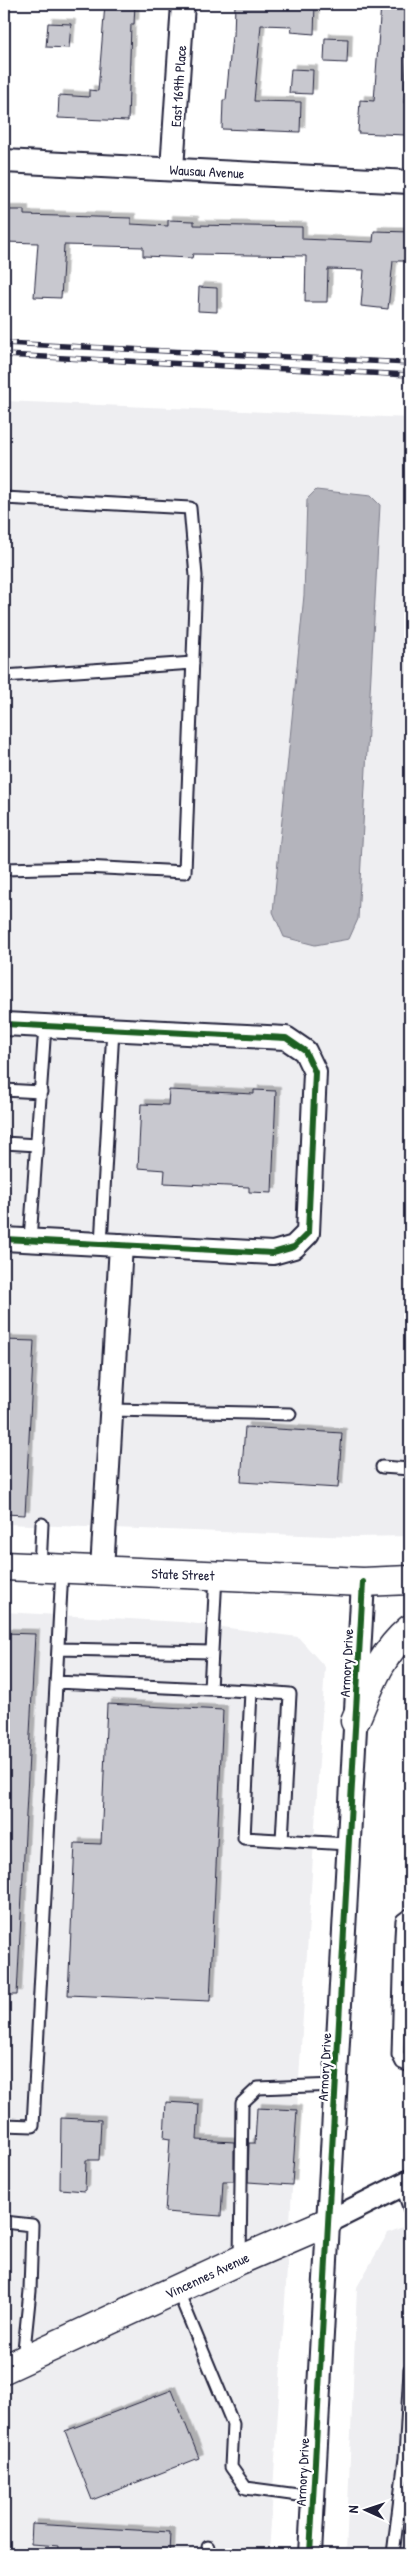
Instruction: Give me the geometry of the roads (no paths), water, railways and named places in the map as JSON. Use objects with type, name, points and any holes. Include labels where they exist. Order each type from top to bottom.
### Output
[{"type":"street","name":"East 169th Place","points":[[172,169],[183,4]]},
{"type":"street","name":"Wausau Avenue","points":[[4,161],[410,182]]},
{"type":"street","points":[[4,1024],[286,1038],[306,1051],[315,1072],[308,1233],[294,1247],[274,1253],[4,1239]]},
{"type":"street","points":[[102,1570],[112,1410],[111,1245]]},
{"type":"street","name":"State Street","points":[[4,1566],[363,1582],[410,1580]]},
{"type":"street","name":"Armory Drive","points":[[310,2554],[363,1582]]},
{"type":"street","points":[[355,1721],[378,1667],[393,1643],[410,1629]]},
{"type":"street","name":"Vincennes Avenue","points":[[13,2365],[240,2260],[328,2222],[406,2183]]},
{"type":"lane","points":[[4,498],[190,508],[196,576],[185,872],[84,867],[4,869]]},
{"type":"lane","points":[[4,676],[193,663]]},
{"type":"lane","points":[[30,1240],[45,1026]]},
{"type":"lane","points":[[111,1245],[113,1030]]},
{"type":"lane","points":[[4,1090],[41,1092]]},
{"type":"lane","points":[[4,1143],[37,1145]]},
{"type":"lane","points":[[112,1410],[290,1414]]},
{"type":"lane","points":[[382,1467],[410,1468]]},
{"type":"lane","points":[[4,2125],[33,2126],[58,1649],[51,1568],[42,1524]]},
{"type":"lane","points":[[210,1689],[216,1575]]},
{"type":"lane","points":[[58,1649],[212,1652]]},
{"type":"lane","points":[[56,1682],[290,1694],[282,1840]]},
{"type":"lane","points":[[252,1692],[244,1838],[348,1844]]},
{"type":"lane","points":[[410,1914],[402,1920],[398,2055],[402,2063],[410,2066]]},
{"type":"lane","points":[[240,2260],[242,2103],[258,2088],[336,2085]]},
{"type":"lane","points":[[406,2183],[410,2210]]},
{"type":"lane","points":[[4,2222],[32,2225],[30,2291],[13,2365]]},
{"type":"lane","points":[[177,2289],[234,2424],[231,2467],[246,2488],[313,2497]]},
{"type":"lane","points":[[393,2554],[405,2458],[410,2369]]},
{"type":"railway","points":[[4,343],[410,363]]},
{"type":"railway","points":[[4,355],[410,375]]}]
